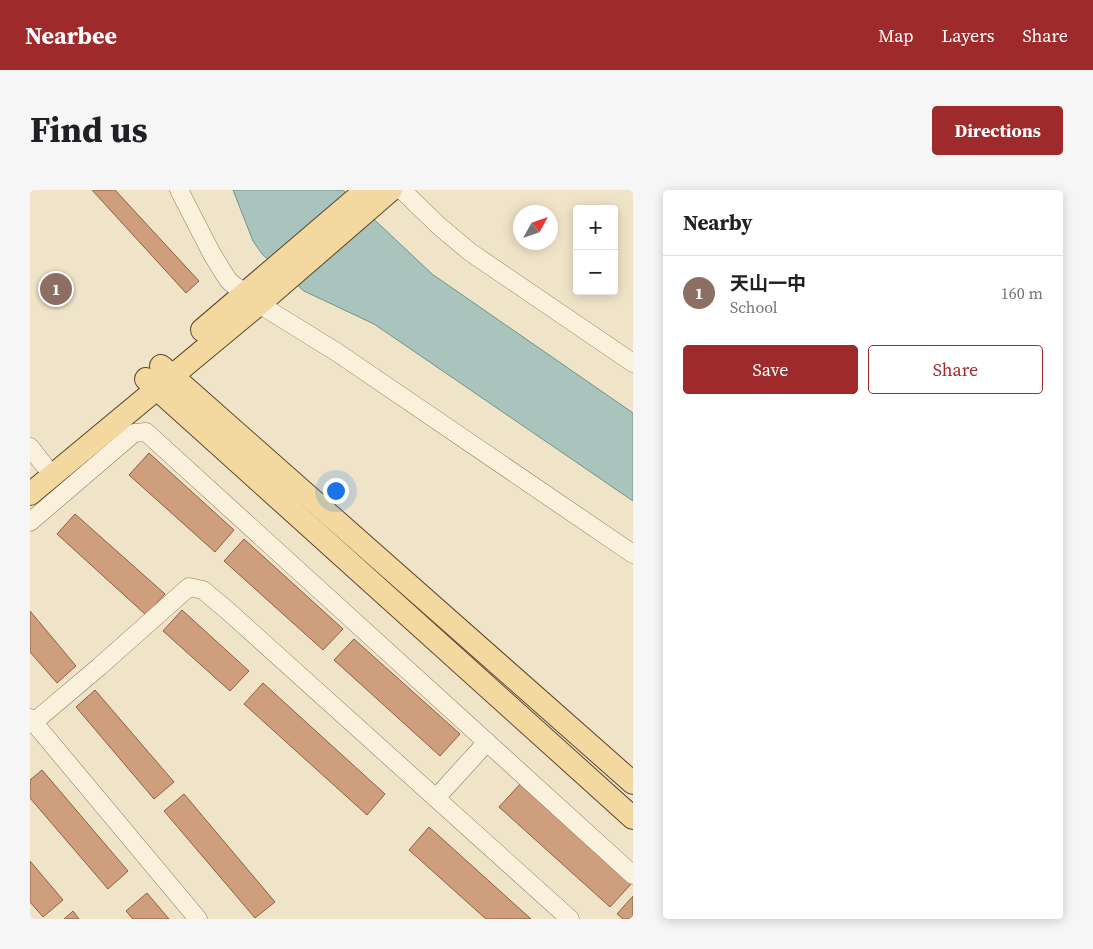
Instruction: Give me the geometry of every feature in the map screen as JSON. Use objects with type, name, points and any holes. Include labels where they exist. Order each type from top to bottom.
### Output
[{"type":"main road","points":[[30,494],[159,377],[374,193]]},
{"type":"main road","points":[[37,471],[159,377]]},
{"type":"main road","points":[[159,377],[633,784]]},
{"type":"main road","points":[[159,377],[633,818]]},
{"type":"street","points":[[179,190],[212,254],[228,280],[255,296],[633,554]]},
{"type":"street","points":[[402,190],[439,226],[470,252],[633,363]]},
{"type":"street","points":[[30,522],[134,433],[146,432],[633,875]]},
{"type":"street","points":[[30,447],[37,471]]},
{"type":"street","points":[[198,919],[32,720],[99,667],[189,587],[203,590],[228,610],[570,919]]},
{"type":"street","points":[[436,798],[486,742]]},
{"type":"water","points":[[233,190],[343,190],[432,274],[633,413],[633,501],[374,324],[304,291],[262,254],[253,241]]},
{"type":"building","points":[[92,190],[115,190],[199,281],[186,293]]},
{"type":"building","points":[[149,453],[234,530],[215,552],[129,475]]},
{"type":"building","points":[[75,514],[165,594],[146,615],[57,534]]},
{"type":"building","points":[[244,539],[343,629],[323,650],[224,561]]},
{"type":"building","points":[[182,610],[249,671],[230,691],[163,631]]},
{"type":"building","points":[[30,611],[76,666],[57,683],[30,652]]},
{"type":"building","points":[[354,639],[460,734],[440,756],[334,660]]},
{"type":"building","points":[[263,683],[385,794],[367,815],[244,704]]},
{"type":"building","points":[[95,690],[174,782],[154,799],[76,707]]},
{"type":"building","points":[[42,770],[128,871],[108,889],[30,798],[30,780]]},
{"type":"building","points":[[521,783],[632,883],[610,907],[499,807]]},
{"type":"building","points":[[184,794],[275,902],[255,918],[164,811]]},
{"type":"building","points":[[429,827],[531,919],[486,919],[409,850]]},
{"type":"building","points":[[30,861],[63,900],[43,917],[30,902]]},
{"type":"building","points":[[147,893],[169,919],[133,919],[126,911]]},
{"type":"building","points":[[633,896],[633,919],[623,919],[617,914]]},
{"type":"building","points":[[73,911],[79,919],[64,919]]},
{"type":"place","name":"天山一中","points":[[56,289]]}]
